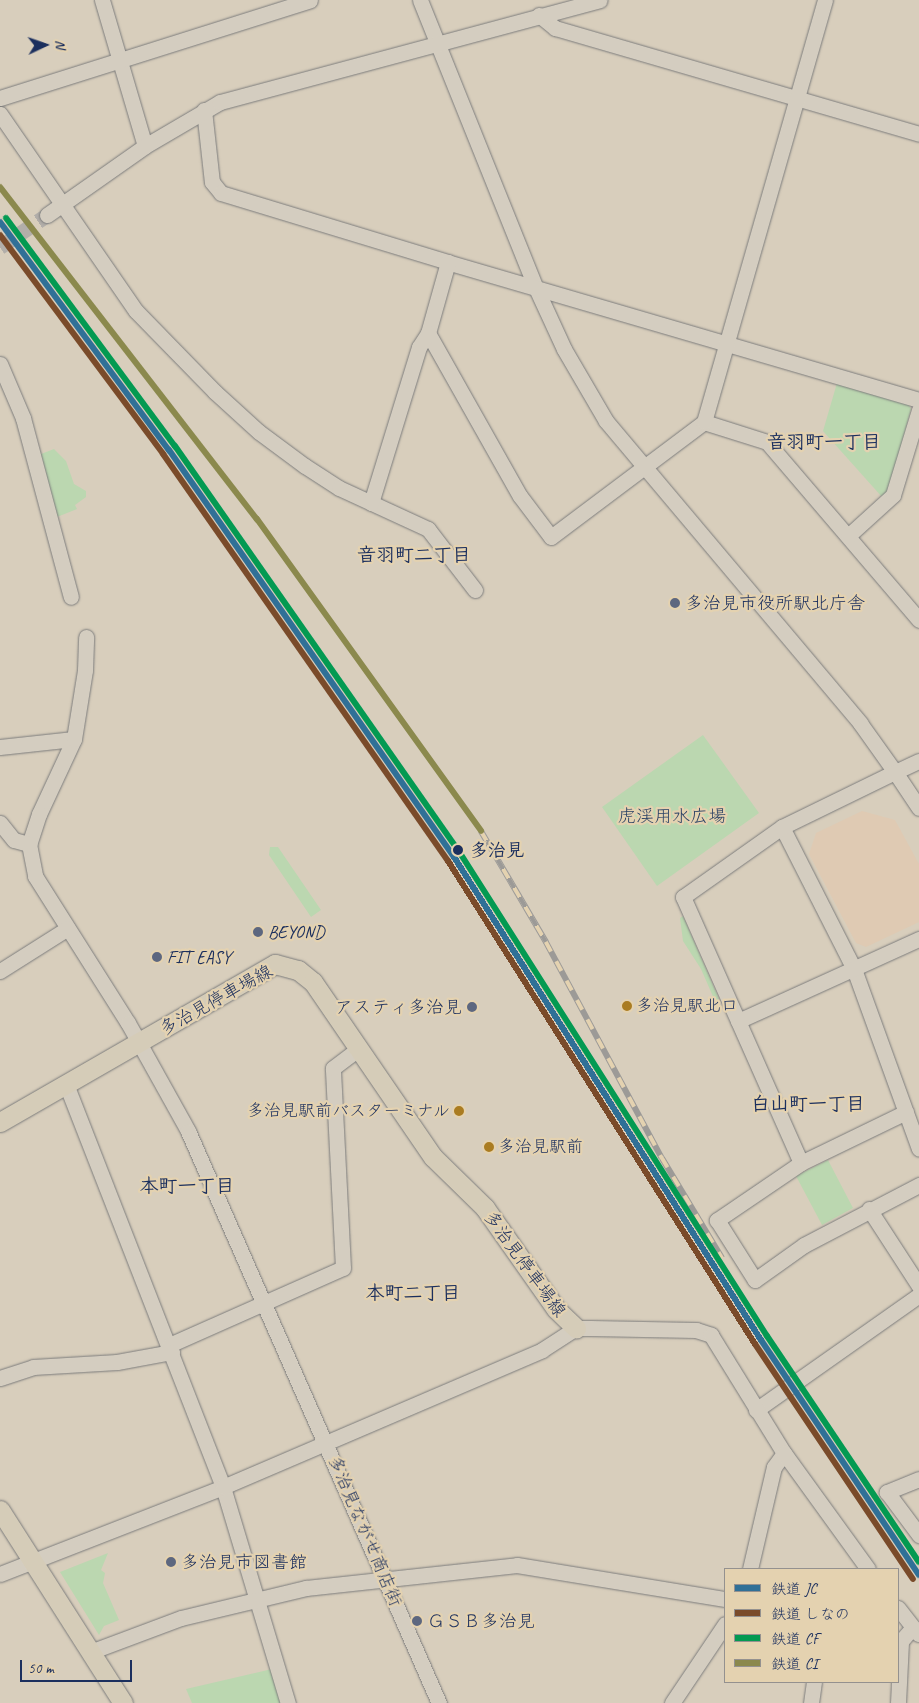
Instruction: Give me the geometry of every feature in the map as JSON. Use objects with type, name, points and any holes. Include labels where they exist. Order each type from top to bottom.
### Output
[{"type":"main road","name":"多治見停車場線","points":[[0,1122],[275,964],[298,970],[314,982],[433,1157],[484,1208],[556,1309],[576,1328]]},
{"type":"main road","points":[[0,1510],[123,1703]]},
{"type":"street","points":[[102,0],[145,146]]},
{"type":"street","points":[[0,98],[310,0]]},
{"type":"street","points":[[420,0],[436,44],[536,288],[564,349],[606,420],[644,468],[860,723],[919,808]]},
{"type":"street","points":[[46,215],[145,146],[220,102],[600,0]]},
{"type":"street","points":[[428,333],[520,496],[551,537],[704,422],[826,0]]},
{"type":"street","points":[[539,15],[556,28],[919,134]]},
{"type":"street","points":[[204,110],[212,182],[221,193],[448,262],[727,342],[919,400]]},
{"type":"street","points":[[0,114],[64,203],[136,311],[215,392],[259,432],[305,466],[371,503],[428,529],[475,590]]},
{"type":"street","points":[[371,503],[419,347],[428,333],[448,262]]},
{"type":"street","points":[[0,364],[23,418],[71,597]]},
{"type":"street","points":[[848,536],[893,495],[919,410]]},
{"type":"street","points":[[704,422],[767,442],[848,536],[913,602],[919,620]]},
{"type":"street","points":[[0,823],[14,840],[29,844],[38,814],[74,739],[85,670],[86,637]]},
{"type":"street","points":[[0,747],[74,739]]},
{"type":"street","points":[[801,1163],[683,897],[782,827],[919,761]]},
{"type":"street","points":[[782,827],[854,969],[919,1149]]},
{"type":"street","name":"多治見ながせ商店街","points":[[29,844],[35,876],[138,1043],[188,1131],[327,1442],[439,1703]]},
{"type":"street","points":[[0,971],[68,928]]},
{"type":"street","points":[[738,1021],[919,939]]},
{"type":"street","points":[[0,1378],[33,1367],[117,1362],[171,1348],[264,1303],[343,1268],[333,1068],[358,1049]]},
{"type":"street","points":[[66,1084],[171,1348],[223,1487],[288,1703]]},
{"type":"street","points":[[906,1112],[801,1163],[717,1220],[755,1280],[804,1244],[919,1185]]},
{"type":"street","points":[[869,1209],[919,1286]]},
{"type":"street","points":[[756,1410],[919,1295]]},
{"type":"street","points":[[0,1574],[223,1487],[542,1350],[576,1328],[696,1330],[711,1335],[784,1454],[867,1568]]},
{"type":"street","points":[[750,1568],[774,1467],[784,1454]]},
{"type":"street","points":[[919,1479],[887,1492],[919,1535]]},
{"type":"street","points":[[90,1652],[181,1618],[306,1588],[385,1579],[395,1581],[517,1565],[724,1599]]},
{"type":"street","points":[[899,1609],[916,1631]]},
{"type":"street","points":[[672,1703],[724,1625]]},
{"type":"street","points":[[899,1633],[916,1631]]},
{"type":"street","points":[[899,1683],[901,1642],[916,1631]]},
{"type":"street","points":[[811,1703],[814,1683]]},
{"type":"street","points":[[898,1703],[899,1683]]},
{"type":"shaded area","points":[[862,811],[895,820],[919,864],[919,922],[866,947],[856,943],[809,854],[816,833]]},
{"type":"green space","points":[[837,383],[907,402],[911,409],[889,491],[882,497],[823,431]]},
{"type":"green space","points":[[54,449],[66,461],[74,484],[86,491],[86,497],[75,505],[77,509],[57,517],[41,454]]},
{"type":"green space","name":"虎渓用水広場","points":[[703,735],[759,813],[657,886],[602,807]]},
{"type":"green space","points":[[270,847],[278,847],[321,910],[311,917],[269,855]]},
{"type":"green space","points":[[683,916],[719,999],[715,1001],[701,969],[683,941],[680,918]]},
{"type":"green space","points":[[828,1160],[853,1208],[822,1225],[796,1176]]},
{"type":"green space","points":[[108,1553],[101,1570],[105,1573],[103,1583],[119,1620],[104,1626],[99,1635],[60,1572]]},
{"type":"green space","points":[[272,1669],[281,1703],[192,1703],[186,1689]]},
{"type":"tunnel","points":[[0,247],[47,215]]},
{"type":"railway","points":[[481,831],[546,942],[662,1158],[722,1258]]},
{"type":"rail line","name":"CI","points":[[0,187],[257,519],[481,831]]},
{"type":"rail line","name":"CF","points":[[6,218],[175,446],[460,853],[767,1336],[919,1562]]},
{"type":"rail line","name":"JC","points":[[0,222],[169,450],[454,857],[761,1340],[919,1575]]},
{"type":"rail line","name":"しなの","points":[[0,235],[163,454],[448,861],[755,1344],[913,1579]]},
{"type":"place","name":"多治見市役所駅北庁舎","points":[[675,603]]},
{"type":"place","name":"多治見","points":[[458,850]]},
{"type":"place","name":"BEYOND","points":[[258,932]]},
{"type":"place","name":"FIT EASY","points":[[157,957]]},
{"type":"place","name":"多治見駅北口","points":[[627,1006]]},
{"type":"place","name":"アスティ多治見","points":[[472,1007]]},
{"type":"place","name":"多治見駅前バスターミナル","points":[[459,1111]]},
{"type":"place","name":"多治見駅前","points":[[489,1147]]},
{"type":"place","name":"多治見市図書館","points":[[171,1562]]},
{"type":"place","name":"ＧＳＢ多治見","points":[[417,1621]]},
{"type":"district","name":"音羽町一丁目","points":[[824,443]]},
{"type":"district","name":"音羽町二丁目","points":[[414,556]]},
{"type":"district","name":"白山町一丁目","points":[[808,1105]]},
{"type":"district","name":"本町一丁目","points":[[187,1187]]},
{"type":"district","name":"本町二丁目","points":[[413,1294]]}]
